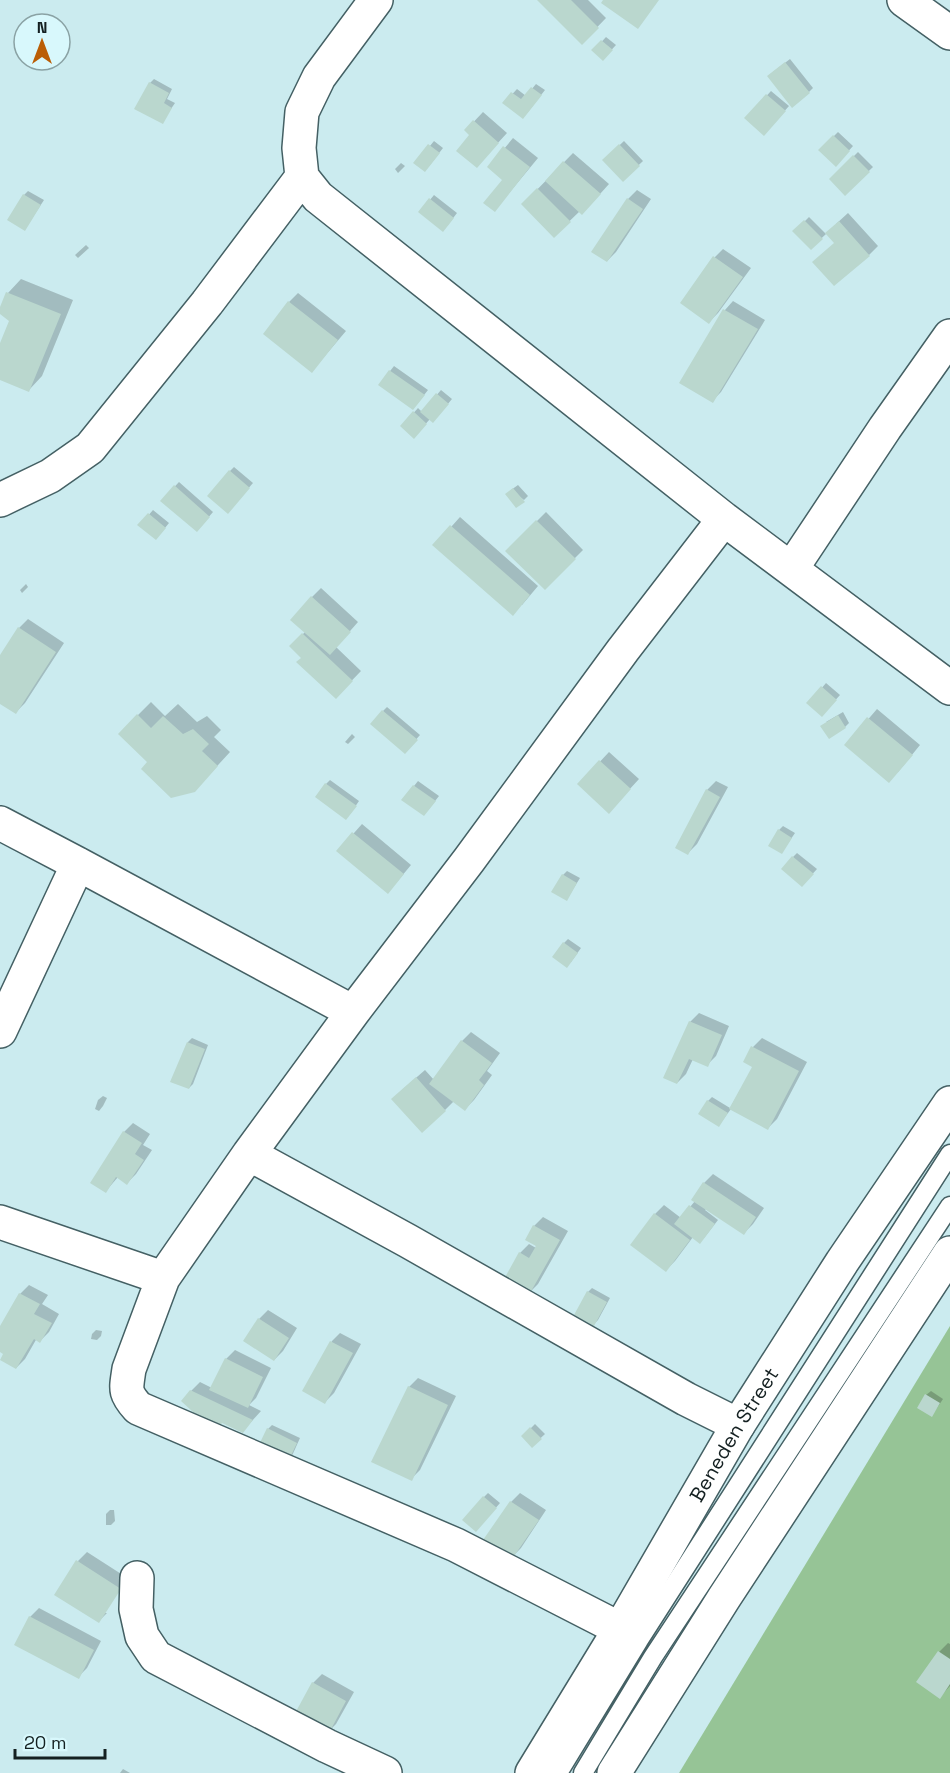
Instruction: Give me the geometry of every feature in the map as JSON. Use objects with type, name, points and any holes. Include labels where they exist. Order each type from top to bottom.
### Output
[{"type":"street","points":[[376,0],[319,77],[302,112],[299,148],[302,177],[318,197],[724,519],[950,688]]},
{"type":"street","points":[[904,0],[950,33]]},
{"type":"street","points":[[0,500],[50,476],[90,448],[207,303],[302,177]]},
{"type":"street","points":[[792,568],[885,428],[950,336]]},
{"type":"street","points":[[0,471],[50,476]]},
{"type":"street","points":[[620,1629],[456,1545],[138,1408],[128,1396],[127,1384],[129,1369],[163,1278],[249,1154],[353,1012],[470,860],[623,650],[724,519]]},
{"type":"street","points":[[0,824],[353,1012]]},
{"type":"street","points":[[0,1030],[78,864]]},
{"type":"street","name":"Beneden Street","points":[[532,1773],[620,1629],[738,1425],[842,1262],[950,1103]]},
{"type":"street","points":[[249,1154],[686,1399],[738,1425]]},
{"type":"street","points":[[0,1222],[163,1278]]},
{"type":"street","points":[[614,1773],[724,1598],[950,1253]]},
{"type":"street","points":[[137,1578],[136,1609],[142,1636],[156,1657],[327,1746],[385,1773]]},
{"type":"lane","points":[[558,1773],[645,1630],[950,1155]]},
{"type":"lane","points":[[583,1773],[653,1657],[950,1206]]},
{"type":"green space","points":[[950,1326],[950,1773],[679,1773]]},
{"type":"building","points":[[537,0],[571,0],[599,28],[582,45]]},
{"type":"building","points":[[603,0],[659,0],[638,29],[601,3]]},
{"type":"building","points":[[601,40],[613,50],[603,61],[591,50]]},
{"type":"building","points":[[785,62],[810,93],[792,108],[767,76]]},
{"type":"building","points":[[149,82],[169,93],[164,103],[172,108],[163,124],[134,109]]},
{"type":"building","points":[[531,87],[542,95],[523,119],[502,103],[511,92],[521,99]]},
{"type":"building","points":[[766,94],[786,111],[764,136],[744,118]]},
{"type":"building","points":[[473,120],[499,143],[477,168],[456,151],[469,135],[464,130]]},
{"type":"building","points":[[833,135],[850,151],[836,167],[818,150]]},
{"type":"building","points":[[428,144],[440,153],[425,172],[413,163]]},
{"type":"building","points":[[619,144],[640,166],[623,182],[602,160]]},
{"type":"building","points":[[503,146],[530,167],[495,212],[483,203],[502,180],[487,167]]},
{"type":"building","points":[[853,155],[870,172],[845,196],[829,179]]},
{"type":"building","points":[[563,161],[601,194],[582,215],[545,181]]},
{"type":"building","points":[[537,188],[571,222],[554,238],[521,204]]},
{"type":"building","points":[[23,194],[41,205],[25,231],[7,220]]},
{"type":"building","points":[[429,198],[454,218],[443,232],[418,212]]},
{"type":"building","points":[[627,198],[643,209],[607,262],[591,252]]},
{"type":"building","points":[[804,220],[823,239],[811,250],[792,231]]},
{"type":"building","points":[[839,221],[870,256],[834,286],[812,262],[834,243],[825,233]]},
{"type":"building","points":[[713,256],[743,277],[709,324],[680,303]]},
{"type":"building","points":[[6,292],[61,314],[29,392],[0,380],[0,343],[9,321],[0,314],[0,307]]},
{"type":"building","points":[[288,301],[338,340],[312,373],[263,334]]},
{"type":"building","points":[[723,309],[758,329],[713,403],[679,383]]},
{"type":"building","points":[[389,370],[425,395],[413,410],[378,385]]},
{"type":"building","points":[[436,393],[449,404],[433,423],[420,412]]},
{"type":"building","points":[[413,411],[427,424],[414,439],[400,426]]},
{"type":"building","points":[[229,470],[250,488],[228,514],[207,496]]},
{"type":"building","points":[[174,485],[210,517],[197,532],[160,501]]},
{"type":"building","points":[[513,488],[525,502],[516,508],[505,494]]},
{"type":"building","points":[[148,513],[166,528],[156,540],[137,525]]},
{"type":"building","points":[[536,520],[576,559],[545,590],[505,551]]},
{"type":"building","points":[[450,525],[530,595],[513,616],[432,545]]},
{"type":"building","points":[[311,596],[351,632],[330,655],[290,620]]},
{"type":"building","points":[[18,627],[56,652],[16,714],[0,704],[0,655]]},
{"type":"building","points":[[302,633],[353,681],[336,699],[296,662],[301,658],[289,646]]},
{"type":"building","points":[[821,686],[837,700],[822,717],[806,703]]},
{"type":"building","points":[[382,710],[418,740],[405,754],[370,724]]},
{"type":"building","points":[[137,714],[151,728],[163,716],[183,734],[193,729],[209,744],[202,751],[218,766],[195,792],[171,798],[141,769],[147,762],[118,734]]},
{"type":"building","points":[[838,715],[846,728],[829,739],[820,726]]},
{"type":"building","points":[[867,717],[913,755],[889,783],[844,745]]},
{"type":"building","points":[[599,760],[631,789],[609,814],[577,784]]},
{"type":"building","points":[[325,783],[357,806],[346,820],[315,797]]},
{"type":"building","points":[[413,785],[436,801],[424,816],[401,800]]},
{"type":"building","points":[[706,789],[720,797],[688,855],[675,848]]},
{"type":"building","points":[[778,829],[792,838],[782,854],[768,846]]},
{"type":"building","points":[[352,832],[404,874],[388,894],[336,851]]},
{"type":"building","points":[[792,856],[814,874],[802,887],[781,869]]},
{"type":"building","points":[[562,874],[577,883],[567,901],[551,892]]},
{"type":"building","points":[[563,942],[578,953],[567,968],[552,957]]},
{"type":"building","points":[[689,1021],[722,1035],[708,1067],[689,1059],[677,1084],[663,1078]]},
{"type":"building","points":[[461,1040],[492,1063],[479,1080],[484,1085],[465,1111],[429,1084]]},
{"type":"building","points":[[187,1042],[205,1049],[189,1089],[170,1082]]},
{"type":"building","points":[[751,1046],[799,1071],[768,1130],[729,1109],[752,1067],[743,1062]]},
{"type":"building","points":[[416,1077],[446,1111],[422,1133],[391,1099]]},
{"type":"building","points":[[707,1100],[728,1113],[719,1127],[698,1114]]},
{"type":"building","points":[[123,1131],[142,1143],[135,1154],[144,1160],[127,1185],[116,1177],[106,1193],[90,1183]]},
{"type":"building","points":[[703,1182],[756,1217],[744,1235],[691,1200]]},
{"type":"building","points":[[689,1205],[715,1224],[700,1244],[674,1224]]},
{"type":"building","points":[[654,1213],[690,1240],[666,1272],[630,1245]]},
{"type":"building","points":[[533,1225],[560,1240],[529,1295],[503,1281],[519,1252],[529,1258],[536,1246],[525,1240]]},
{"type":"building","points":[[587,1291],[607,1302],[594,1326],[574,1315]]},
{"type":"building","points":[[19,1293],[40,1304],[34,1314],[52,1323],[40,1343],[34,1339],[16,1369],[0,1360],[3,1354],[0,1352],[0,1326]]},
{"type":"building","points":[[258,1318],[289,1338],[274,1361],[243,1341]]},
{"type":"building","points":[[330,1341],[353,1353],[325,1404],[302,1391]]},
{"type":"building","points":[[225,1358],[263,1377],[248,1408],[209,1390]]},
{"type":"building","points":[[408,1386],[448,1405],[412,1481],[371,1462]]},
{"type":"building","points":[[190,1390],[253,1420],[243,1433],[222,1423],[212,1435],[188,1427],[193,1412],[181,1401]]},
{"type":"building","points":[[925,1394],[940,1403],[932,1417],[917,1408]]},
{"type":"building","points":[[530,1427],[542,1439],[532,1448],[521,1436]]},
{"type":"building","points":[[267,1428],[297,1443],[287,1464],[257,1449]]},
{"type":"building","points":[[483,1496],[497,1508],[476,1532],[462,1520]]},
{"type":"building","points":[[510,1501],[539,1520],[512,1559],[483,1540]]},
{"type":"building","points":[[76,1560],[121,1589],[99,1623],[54,1595]]},
{"type":"building","points":[[29,1616],[94,1650],[79,1679],[14,1645]]},
{"type":"building","points":[[938,1651],[950,1659],[950,1684],[940,1699],[916,1682]]},
{"type":"building","points":[[312,1682],[346,1701],[328,1735],[293,1717]]}]
